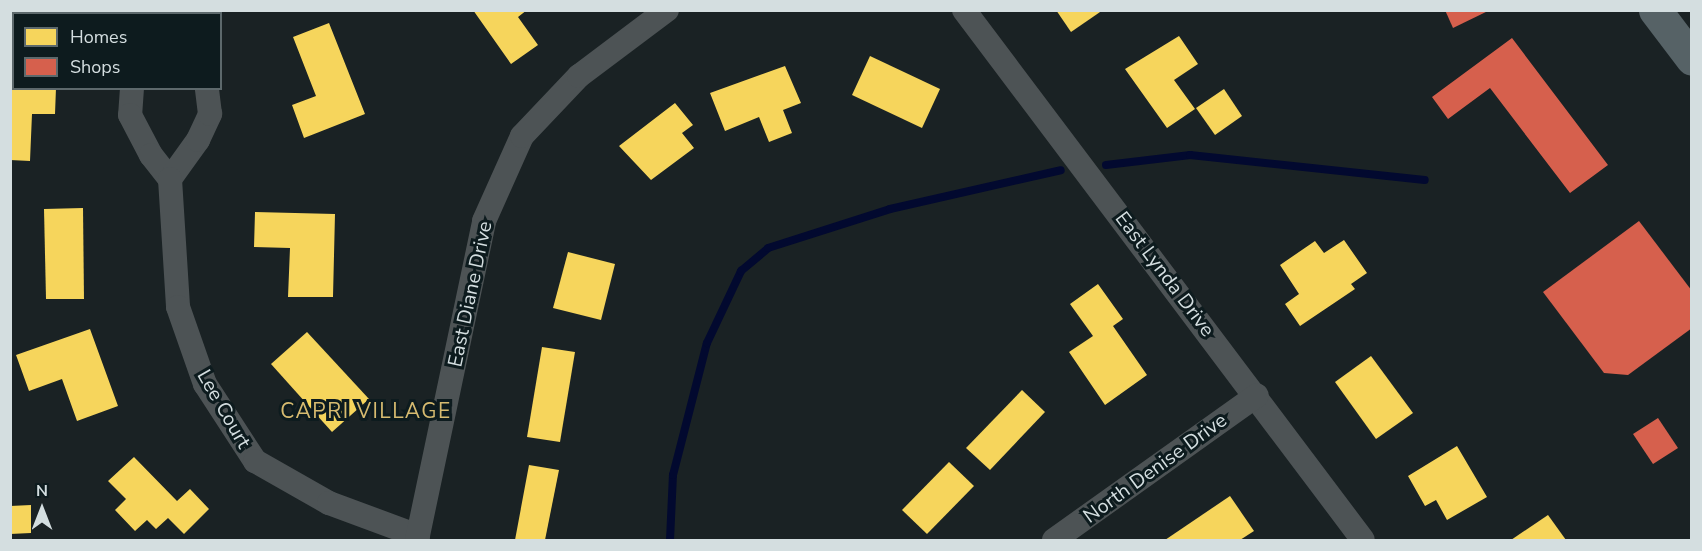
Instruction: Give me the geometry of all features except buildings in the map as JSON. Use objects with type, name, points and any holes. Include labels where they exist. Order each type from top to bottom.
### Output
[{"type":"main road","points":[[1655,10],[1687,43]]},
{"type":"street","name":"East Diane Drive","points":[[418,538],[484,220],[522,136],[579,76],[667,10]]},
{"type":"street","name":"East Lynda Drive","points":[[964,10],[1257,395],[1363,540]]},
{"type":"street","points":[[132,90],[130,115],[151,155],[170,179],[198,140],[210,114],[207,90]]},
{"type":"street","name":"Lee Court","points":[[170,179],[177,307],[206,384],[255,461],[329,503],[418,538]]},
{"type":"street","name":"North Denise Drive","points":[[1054,540],[1257,395]]},
{"type":"waterway","points":[[1106,165],[1190,155],[1425,180]]},
{"type":"waterway","points":[[670,540],[673,475],[707,343],[741,271],[768,248],[890,209],[1061,170]]},
{"type":"district","name":"CAPRI VILLAGE","points":[[366,411]]}]
